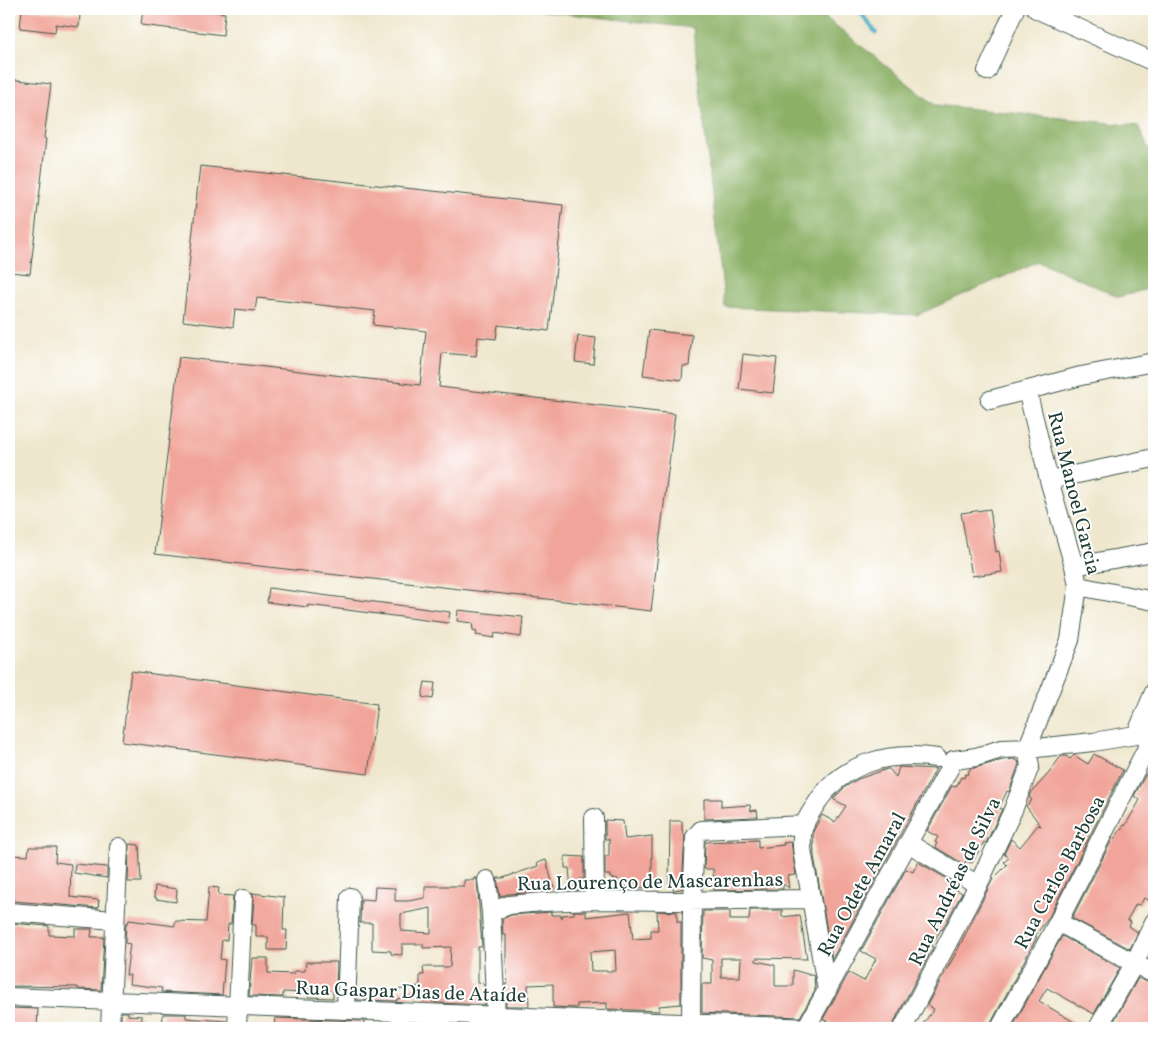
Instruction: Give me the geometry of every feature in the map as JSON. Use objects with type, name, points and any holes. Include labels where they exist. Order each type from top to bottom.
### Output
[{"type":"street","points":[[986,71],[1015,9]]},
{"type":"street","points":[[1036,9],[1154,62]]},
{"type":"street","points":[[990,400],[1081,376],[1154,362]]},
{"type":"street","name":"Rua Manoel Garcia","points":[[1027,390],[1078,586],[1070,640],[1027,749]]},
{"type":"street","points":[[1049,480],[1154,458]]},
{"type":"street","points":[[1074,566],[1154,552]]},
{"type":"street","points":[[1078,586],[1154,601]]},
{"type":"street","points":[[1136,735],[1154,692]]},
{"type":"street","points":[[827,991],[802,838],[804,825],[818,801],[829,786],[838,778],[872,760],[893,757],[923,756],[945,759],[976,757],[1001,749],[1027,749],[1154,733]]},
{"type":"street","name":"Rua Carlos Barbosa","points":[[1000,1028],[1058,922],[1154,733]]},
{"type":"street","name":"Rua Andréas de Silva","points":[[903,1028],[978,885],[1028,775],[1030,759],[1027,749]]},
{"type":"street","name":"Rua Odete Amaral","points":[[808,1028],[908,844],[945,759]]},
{"type":"street","points":[[594,818],[595,900]]},
{"type":"street","points":[[692,1023],[692,901],[695,837],[701,830],[804,825]]},
{"type":"street","points":[[908,844],[978,885]]},
{"type":"street","points":[[110,1028],[119,848]]},
{"type":"street","points":[[487,880],[491,912],[496,1016]]},
{"type":"street","points":[[346,1010],[350,897]]},
{"type":"street","points":[[237,1028],[243,899]]},
{"type":"street","name":"Rua Lourenço de Mascarenhas","points":[[491,912],[509,906],[543,902],[811,899]]},
{"type":"street","points":[[9,912],[114,920]]},
{"type":"street","points":[[1058,922],[1154,974]]},
{"type":"street","points":[[1098,1028],[1134,964],[1154,922]]},
{"type":"street","name":"Rua Gaspar Dias de Ataíde","points":[[9,997],[496,1016],[548,1023],[692,1023],[808,1028]]},
{"type":"green space","points":[[525,9],[815,9],[935,105],[1138,126],[1154,160],[1154,287],[1119,297],[1039,261],[917,315],[725,307],[693,28]]},
{"type":"building","points":[[22,9],[80,14],[79,27],[56,24],[55,32],[20,28]]},
{"type":"building","points":[[143,9],[191,9],[225,13],[223,35],[141,25]]},
{"type":"building","points":[[9,79],[51,84],[30,274],[9,272]]},
{"type":"building","points":[[200,166],[563,205],[549,331],[498,325],[496,339],[478,337],[476,356],[442,353],[439,387],[675,414],[651,611],[155,554],[179,357],[420,385],[426,331],[373,325],[375,311],[257,298],[255,311],[235,309],[233,327],[183,321]]},
{"type":"building","points":[[649,330],[692,335],[689,366],[683,366],[682,380],[643,375]]},
{"type":"building","points":[[578,336],[596,338],[593,364],[575,362]]},
{"type":"building","points":[[743,354],[777,358],[773,393],[739,389]]},
{"type":"building","points":[[990,509],[996,552],[999,551],[1002,572],[972,576],[961,513]]},
{"type":"building","points":[[269,588],[450,612],[448,623],[308,605],[308,607],[267,602]]},
{"type":"building","points":[[458,610],[523,617],[521,637],[495,633],[494,638],[476,635],[477,631],[473,630],[472,623],[457,621]]},
{"type":"building","points":[[131,671],[377,704],[368,774],[122,742]]},
{"type":"building","points":[[425,682],[435,683],[433,699],[422,697]]},
{"type":"building","points":[[1094,754],[1123,770],[1049,917],[1035,936],[1037,937],[989,1028],[920,1028],[934,1009],[927,1005],[957,951],[993,879],[1007,865],[1004,862],[1009,858],[1004,854],[1011,839],[1020,847],[1038,825],[1041,826],[1026,806],[1032,800],[1029,797],[1031,793],[1061,756],[1066,756],[1070,759],[1074,755],[1088,764]]},
{"type":"building","points":[[1014,759],[1019,764],[1009,792],[1007,791],[999,808],[1002,809],[986,843],[984,842],[972,863],[966,861],[964,864],[935,847],[938,837],[927,831],[952,786],[956,787],[961,777],[964,778],[970,769]]},
{"type":"building","points":[[899,767],[936,769],[832,959],[814,856],[813,831],[822,815],[835,822],[846,806],[833,799],[845,787],[858,779],[887,769],[896,777]]},
{"type":"building","points":[[1146,774],[1154,778],[1154,896],[1151,901],[1144,898],[1140,905],[1136,904],[1127,920],[1131,922],[1129,927],[1138,932],[1130,949],[1072,918],[1113,838],[1125,826],[1140,800],[1134,796]]},
{"type":"building","points":[[704,799],[721,799],[721,807],[750,805],[751,811],[757,810],[758,817],[704,819]]},
{"type":"building","points":[[605,820],[623,821],[625,839],[652,836],[652,888],[617,887],[618,879],[605,875],[605,856],[609,856],[609,839],[605,839]]},
{"type":"building","points":[[670,821],[682,821],[682,830],[685,836],[682,889],[673,890],[673,885],[669,885]]},
{"type":"building","points":[[758,840],[758,848],[784,845],[783,843],[791,842],[796,875],[787,876],[789,888],[783,884],[783,889],[714,890],[713,869],[704,869],[705,842]]},
{"type":"building","points":[[129,844],[139,845],[141,882],[128,882]]},
{"type":"building","points":[[29,847],[56,847],[55,862],[71,864],[70,897],[99,900],[98,908],[13,901],[13,896],[9,895],[9,855],[28,856]]},
{"type":"building","points":[[565,856],[584,857],[584,879],[580,879],[581,890],[571,890],[569,868],[565,868]]},
{"type":"building","points":[[546,860],[554,889],[544,891],[543,887],[524,893],[508,894],[500,897],[497,878],[503,878],[538,866],[537,863]]},
{"type":"building","points":[[918,862],[951,881],[949,886],[962,893],[931,946],[933,947],[892,1028],[839,1028],[823,1019],[849,973],[864,981],[876,959],[861,951],[906,869],[913,872]]},
{"type":"building","points":[[75,864],[107,867],[107,878],[74,873]]},
{"type":"building","points":[[474,878],[477,878],[482,947],[478,947],[478,983],[484,984],[485,1005],[435,1003],[435,1001],[424,1000],[424,994],[397,999],[397,1001],[357,1000],[357,989],[367,991],[396,990],[420,986],[420,975],[424,975],[423,967],[450,967],[451,947],[423,948],[423,944],[402,944],[402,955],[391,954],[391,951],[372,950],[372,923],[360,923],[361,899],[374,900],[375,887],[395,888],[395,901],[408,901],[425,898],[425,886],[464,886],[464,880],[474,880]],"holes":[[[431,908],[431,933],[401,931],[401,914]]]},
{"type":"building","points":[[155,886],[177,889],[176,902],[156,899],[154,897]]},
{"type":"building","points":[[209,887],[219,888],[218,895],[233,896],[231,924],[228,924],[227,940],[222,940],[220,959],[225,960],[222,995],[161,992],[162,988],[129,984],[130,975],[126,975],[130,944],[125,943],[126,923],[129,920],[175,926],[175,921],[206,922]]},
{"type":"building","points":[[252,893],[284,897],[283,930],[287,930],[286,950],[268,950],[268,937],[256,937],[256,925],[252,925],[254,899]]},
{"type":"building","points":[[750,910],[782,910],[782,917],[800,915],[807,959],[756,958],[756,961],[775,965],[775,986],[793,986],[793,970],[814,976],[815,991],[800,1017],[702,1013],[702,984],[712,984],[712,960],[702,958],[703,911],[730,911],[730,920],[749,920]],"holes":[[[721,958],[741,958],[740,977],[721,977]]]},
{"type":"building","points":[[574,911],[586,911],[586,917],[630,912],[633,939],[651,938],[651,930],[658,930],[657,911],[677,912],[677,922],[681,922],[681,1004],[659,1006],[659,1011],[607,1009],[607,1003],[577,1004],[577,1008],[553,1007],[553,984],[528,985],[529,1006],[506,1006],[505,984],[508,984],[506,935],[503,935],[502,919],[511,915],[551,912],[551,915],[561,915],[562,918],[562,915],[574,914]],"holes":[[[615,950],[616,971],[591,971],[590,952]]]},
{"type":"building","points":[[9,923],[49,926],[49,935],[75,936],[75,929],[92,929],[91,937],[104,937],[101,990],[78,989],[78,987],[9,986]]},
{"type":"building","points":[[1062,936],[1120,968],[1094,1014],[1047,988],[1039,1001],[1084,1028],[1054,1028],[1049,1025],[1047,1028],[1012,1028]]},
{"type":"building","points":[[252,958],[268,958],[268,973],[294,974],[294,971],[305,971],[306,962],[337,962],[336,990],[333,990],[333,998],[308,997],[308,993],[283,992],[283,997],[249,996]]},
{"type":"building","points":[[1138,978],[1154,985],[1154,1028],[1110,1028]]},
{"type":"building","points":[[9,1008],[38,1009],[37,1028],[9,1028]]},
{"type":"building","points":[[121,1012],[128,1012],[128,1015],[142,1016],[141,1028],[121,1028]]},
{"type":"building","points":[[163,1014],[186,1014],[186,1018],[226,1021],[226,1028],[162,1028]]},
{"type":"building","points":[[275,1018],[364,1021],[363,1028],[274,1028]]},
{"type":"waterway","points":[[858,9],[876,33]]}]
